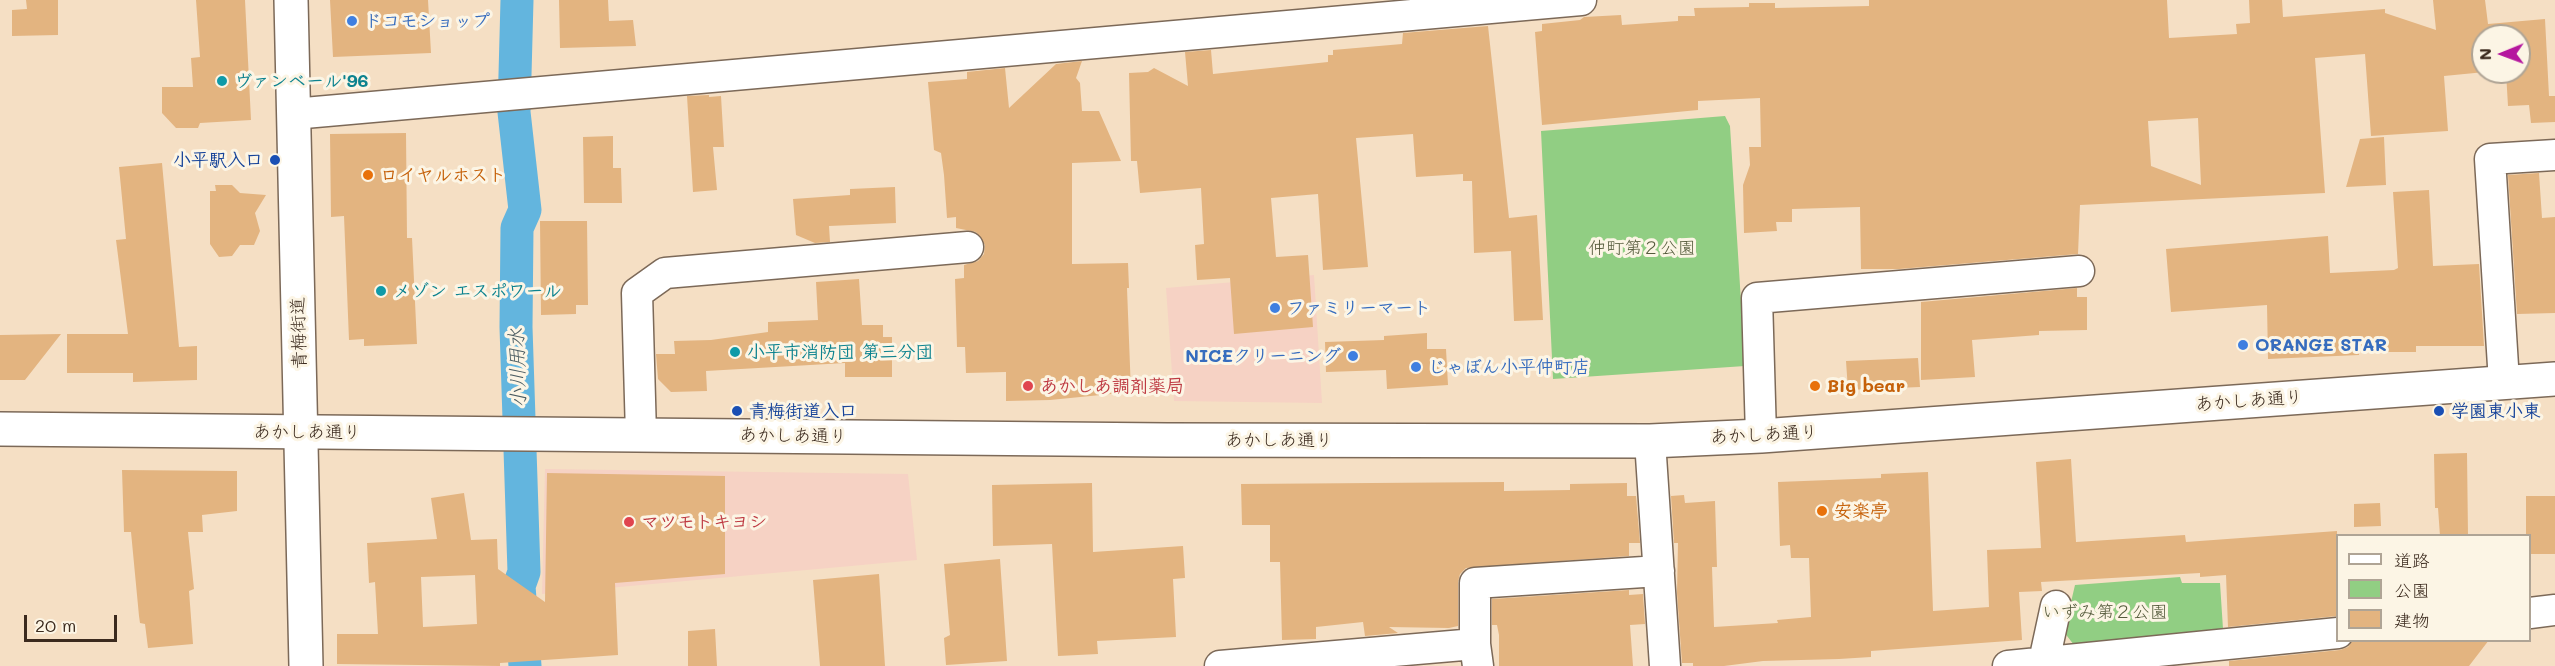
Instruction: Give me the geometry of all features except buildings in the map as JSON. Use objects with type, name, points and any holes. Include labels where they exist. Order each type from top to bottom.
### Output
[{"type":"street","name":"青梅街道","points":[[291,0],[306,666]]},
{"type":"street","points":[[293,114],[1581,0]]},
{"type":"street","points":[[2504,382],[2490,159],[2555,155]]},
{"type":"street","points":[[641,435],[637,293],[665,273],[968,247]]},
{"type":"street","points":[[1761,436],[1757,298],[2079,271]]},
{"type":"street","name":"あかしあ通り","points":[[0,429],[1155,440],[1650,441],[1761,436],[2555,379]]},
{"type":"street","points":[[1650,441],[1665,666]]},
{"type":"street","points":[[1220,666],[1476,655],[1475,583],[1659,571]]},
{"type":"street","points":[[2043,665],[2056,606]]},
{"type":"street","points":[[2531,613],[2555,610]]},
{"type":"street","points":[[2007,666],[2271,653],[2336,633]]},
{"type":"shaded area","points":[[1314,275],[1322,403],[1174,401],[1166,288]]},
{"type":"shaded area","points":[[545,469],[908,474],[917,560],[542,594]]},
{"type":"green space","name":"仲町第２公園","points":[[1725,116],[1730,126],[1745,366],[1553,379],[1541,131]]},
{"type":"green space","name":"いずみ第２公園","points":[[2180,577],[2182,583],[2220,583],[2223,629],[2074,645],[2064,632],[2075,585]]},
{"type":"waterway","name":"小川用水","points":[[517,0],[514,112],[525,210],[517,228],[516,327],[524,572],[519,586],[525,666]]},
{"type":"place","name":"ドコモショップ","points":[[352,21]]},
{"type":"place","name":"ヴァンベール'96","points":[[222,81]]},
{"type":"place","name":"小平駅入口","points":[[275,160]]},
{"type":"place","name":"ロイヤルホスト","points":[[368,175]]},
{"type":"place","name":"メゾン エスポワール","points":[[381,291]]},
{"type":"place","name":"ファミリーマート","points":[[1275,308]]},
{"type":"place","name":"ORANGE STAR","points":[[2243,345]]},
{"type":"place","name":"小平市消防団 第三分団","points":[[735,352]]},
{"type":"place","name":"NICEクリーニング","points":[[1353,356]]},
{"type":"place","name":"じゃぼん小平仲町店","points":[[1416,367]]},
{"type":"place","name":"あかしあ調剤薬局","points":[[1028,386]]},
{"type":"place","name":"Big bear","points":[[1815,386]]},
{"type":"place","name":"青梅街道入口","points":[[737,411]]},
{"type":"place","name":"学園東小東","points":[[2439,411]]},
{"type":"place","name":"安楽亭","points":[[1822,511]]},
{"type":"place","name":"マツモトキヨシ","points":[[629,522]]}]
